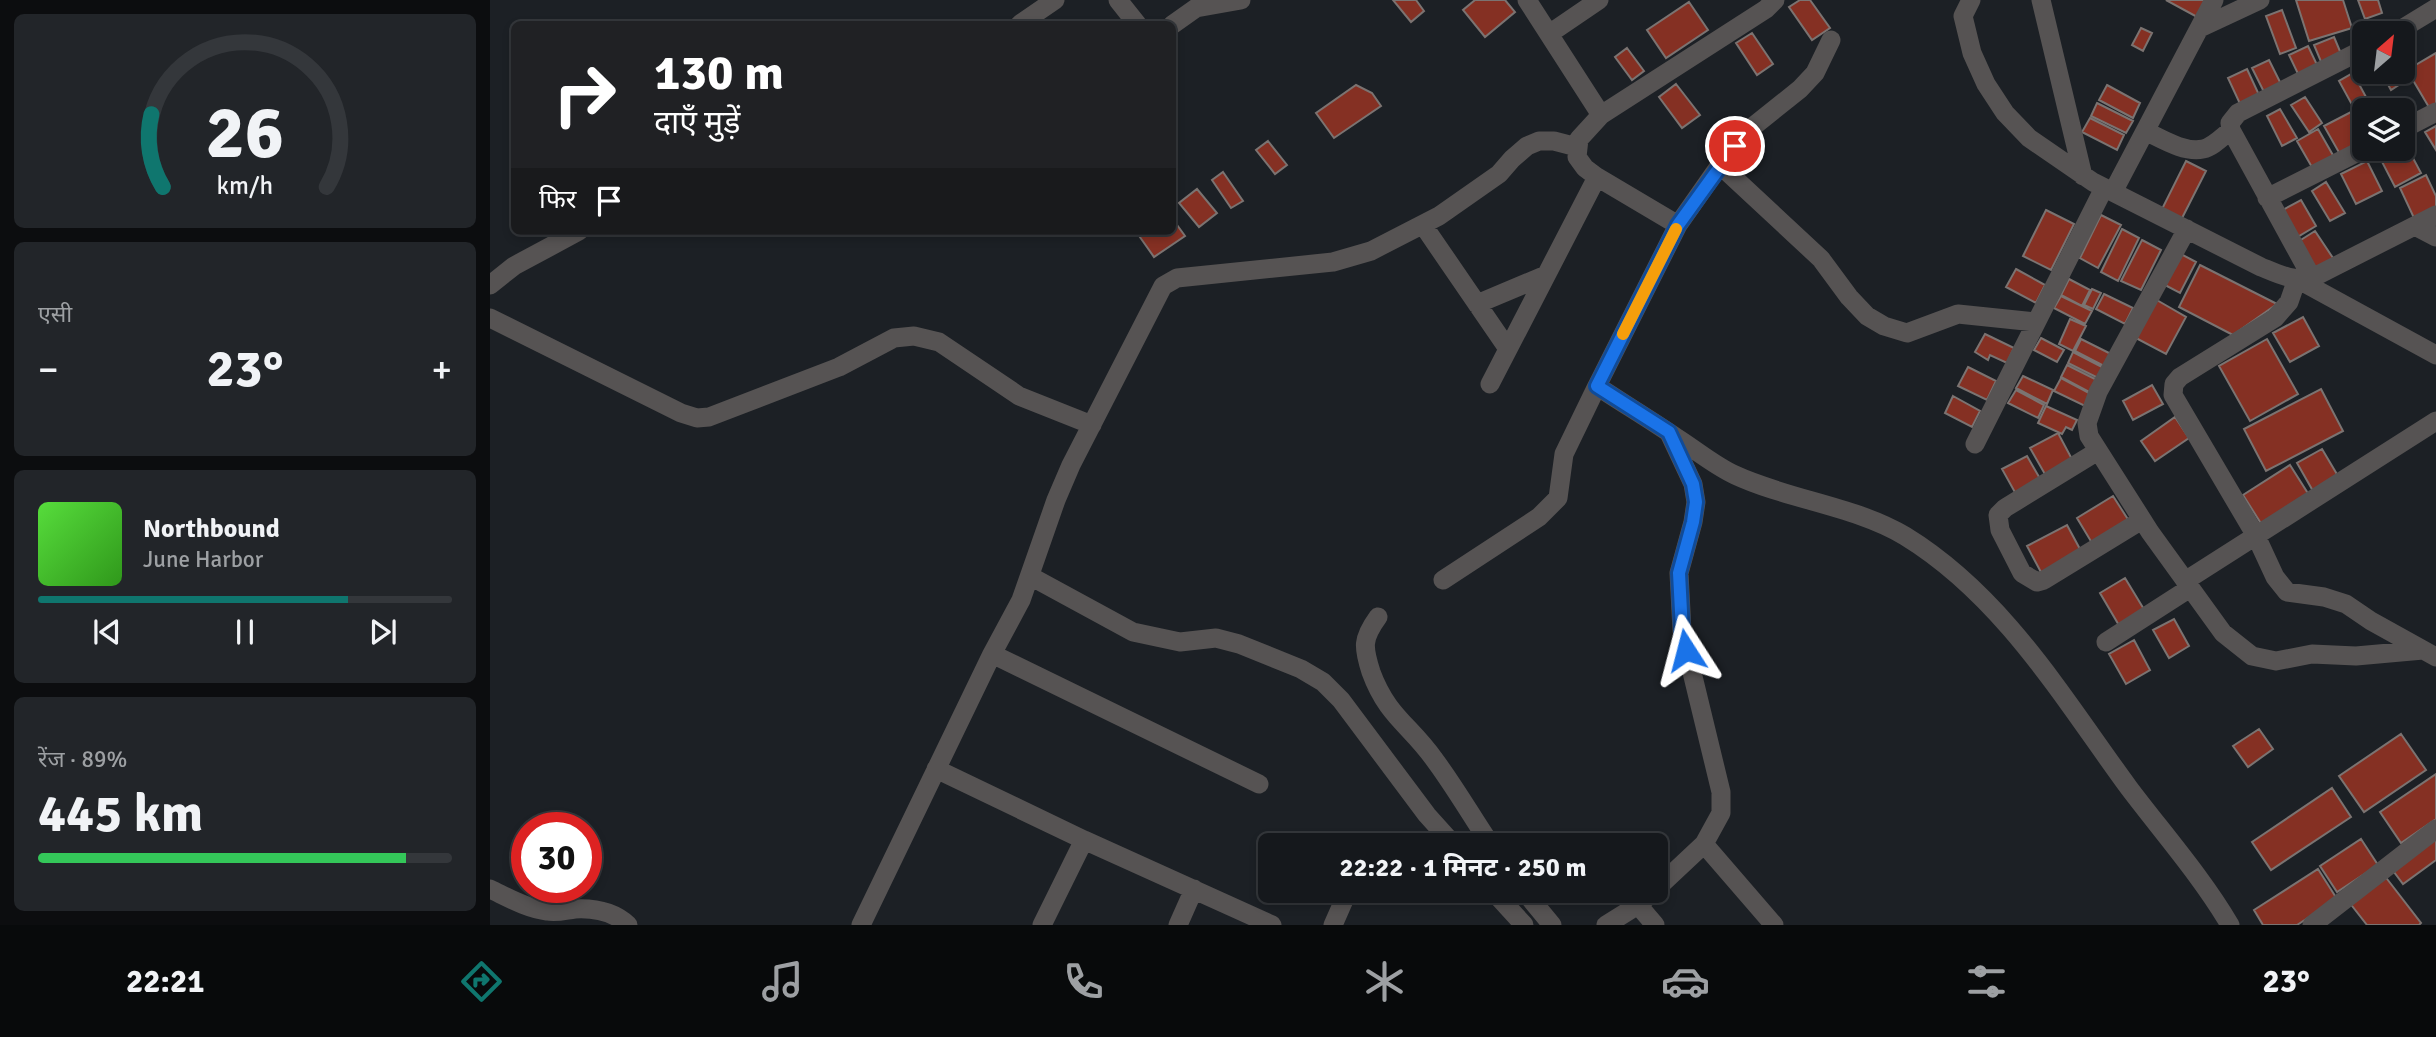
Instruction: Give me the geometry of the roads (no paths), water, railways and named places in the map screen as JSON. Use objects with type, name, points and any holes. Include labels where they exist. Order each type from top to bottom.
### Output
[{"type":"street","points":[[1024,21],[1055,0]]},
{"type":"street","points":[[1118,0],[1135,21]]},
{"type":"street","points":[[1176,22],[1196,8],[1241,0]]},
{"type":"street","points":[[1527,0],[1601,115]]},
{"type":"street","points":[[1549,34],[1599,0]]},
{"type":"street","points":[[1678,225],[1585,168],[1577,157],[1579,139],[1601,115],[1766,9],[1775,0]]},
{"type":"street","points":[[1970,0],[1962,16],[1972,54],[1986,84],[2005,113],[2029,138],[2108,190],[2261,267],[2284,277],[2305,279],[2436,355]]},
{"type":"street","points":[[2041,0],[2083,176]]},
{"type":"street","points":[[1975,444],[2035,322],[2108,190],[2145,131],[2214,0]]},
{"type":"street","points":[[2200,28],[2260,0]]},
{"type":"street","points":[[2415,23],[2434,14]]},
{"type":"street","points":[[1443,579],[1539,517],[1558,498],[1564,454],[1678,225],[1720,165],[1750,129],[1800,89],[1815,73],[1831,40]]},
{"type":"street","points":[[2305,279],[2231,130],[2230,123],[2238,113],[2352,55]]},
{"type":"street","points":[[2415,123],[2436,112]]},
{"type":"street","points":[[2145,131],[2179,146],[2206,149],[2231,130]]},
{"type":"street","points":[[861,925],[992,654],[1021,600],[1056,500],[1163,286],[1177,278],[1333,262],[1371,251],[1423,225],[1499,174],[1527,146],[1539,141],[1554,141],[1577,147]]},
{"type":"street","points":[[2267,198],[2352,155]]},
{"type":"street","points":[[1720,165],[1821,259],[1867,316],[1884,326],[1907,333],[1958,314],[2035,322]]},
{"type":"street","points":[[1490,384],[1597,177]]},
{"type":"street","points":[[2430,654],[2346,604],[2324,597],[2287,592],[2275,578],[2256,536],[2173,395],[2174,384],[2180,377],[2275,318],[2305,279],[2436,215]]},
{"type":"street","points":[[1423,225],[1508,349]]},
{"type":"street","points":[[2415,226],[2436,237]]},
{"type":"street","points":[[2187,229],[2092,407],[2087,423],[2089,436],[2143,520],[2223,633],[2252,656],[2276,661],[2312,654],[2430,654]]},
{"type":"street","points":[[490,285],[514,266],[572,235]]},
{"type":"street","points":[[1477,304],[1546,275]]},
{"type":"street","points":[[490,318],[681,413],[697,418],[709,417],[817,376],[894,338],[914,336],[939,342],[1019,396],[1092,425]]},
{"type":"street","points":[[1597,386],[1733,474],[1769,489],[1878,523],[1934,556],[1993,607],[2029,650],[2215,900],[2230,925]]},
{"type":"street","points":[[2106,642],[2256,536],[2436,421]]},
{"type":"street","points":[[1668,878],[1704,844],[1721,813],[1721,792],[1682,631],[1679,573],[1696,502],[1693,484],[1669,432]]},
{"type":"street","points":[[2098,451],[2005,508],[1998,515],[2000,530],[2022,573],[2037,582],[2044,579],[2143,520]]},
{"type":"street","points":[[1030,576],[1133,632],[1180,642],[1216,638],[1239,644],[1301,669],[1323,682],[1341,700],[1443,833]]},
{"type":"street","points":[[1378,617],[1364,643],[1378,691],[1394,715],[1432,755],[1483,833]]},
{"type":"street","points":[[992,654],[1259,785]]},
{"type":"street","points":[[936,769],[1272,925]]},
{"type":"street","points":[[2312,925],[2436,830]]},
{"type":"street","points":[[1042,925],[1084,840]]},
{"type":"street","points":[[1704,844],[1774,925]]},
{"type":"street","points":[[490,889],[535,909],[552,912],[597,910],[612,914],[628,925]]},
{"type":"street","points":[[1178,925],[1194,889]]},
{"type":"street","points":[[1333,925],[1343,903]]},
{"type":"street","points":[[1504,903],[1524,925]]},
{"type":"street","points":[[1534,903],[1552,925]]},
{"type":"street","points":[[1606,925],[1640,903]]},
{"type":"street","points":[[1638,905],[1655,925]]}]
